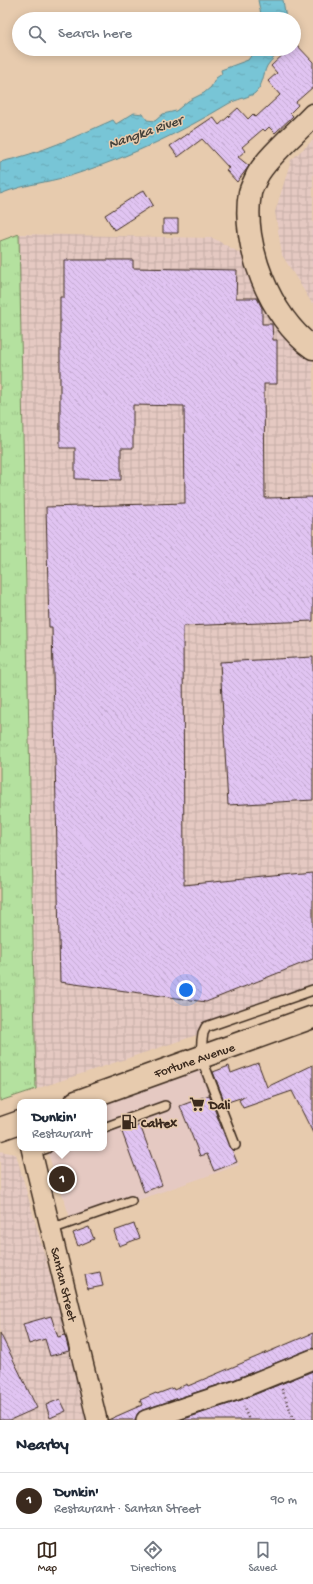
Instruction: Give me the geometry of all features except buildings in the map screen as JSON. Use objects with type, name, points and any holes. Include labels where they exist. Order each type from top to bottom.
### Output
[{"type":"main road","points":[[313,115],[270,159],[258,174],[250,192],[248,225],[253,256],[264,284],[280,312],[302,340],[313,348]]},
{"type":"main road","name":"Fortune Avenue","points":[[84,1099],[313,1017]]},
{"type":"main road","points":[[0,1129],[17,1123]]},
{"type":"street","name":"Santan Street","points":[[36,1151],[51,1229],[97,1420]]},
{"type":"street","points":[[146,1420],[237,1390],[313,1359]]},
{"type":"lane","points":[[235,1145],[201,1057],[203,1032],[206,1027],[313,990]]},
{"type":"lane","points":[[107,1127],[165,1106]]},
{"type":"lane","points":[[51,1229],[131,1201]]},
{"type":"path","points":[[276,1374],[294,1420]]},
{"type":"shaded area","points":[[313,140],[313,305],[282,255],[275,212],[291,160]]},
{"type":"shaded area","points":[[19,234],[213,238],[249,258],[283,322],[313,361],[313,996],[36,1089]]},
{"type":"shaded area","points":[[202,1064],[239,1165],[72,1223],[47,1151],[107,1151],[107,1101]]},
{"type":"shaded area","points":[[0,1151],[16,1154],[73,1355],[89,1420],[0,1420]]},
{"type":"green space","points":[[19,234],[36,1089],[0,1101],[0,241]]},
{"type":"water","points":[[258,0],[283,0],[285,12],[261,12]]},
{"type":"water","name":"Nangka River","points":[[251,56],[275,56],[267,66],[260,87],[254,94],[231,103],[175,133],[120,158],[62,178],[20,187],[0,194],[0,162],[15,159],[43,149],[113,120],[116,124],[134,113],[143,114],[147,120],[155,121],[163,114],[176,111],[188,101],[204,93],[211,87],[216,78],[222,74],[221,70],[248,60]]},
{"type":"place","name":"Dali","points":[[197,1104]]},
{"type":"place","name":"Caltex","points":[[129,1122]]},
{"type":"place","name":"Dunkin'","points":[[62,1179]]}]
